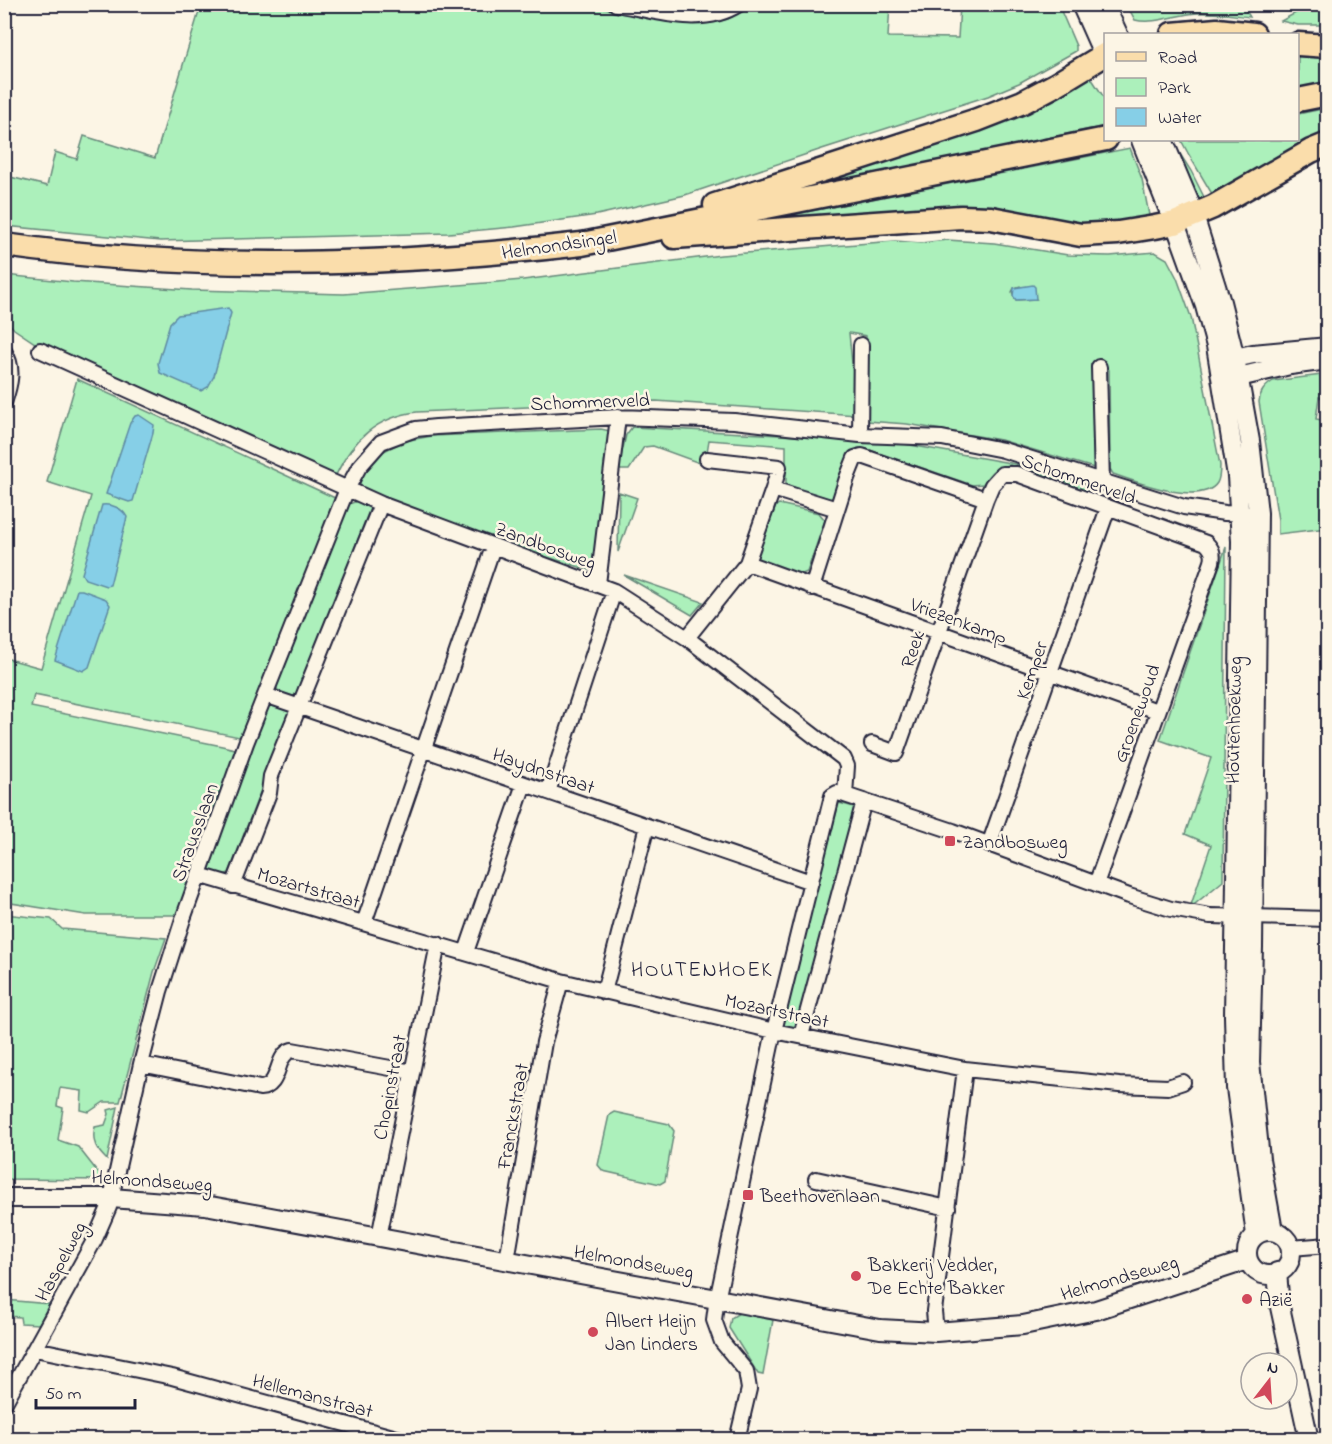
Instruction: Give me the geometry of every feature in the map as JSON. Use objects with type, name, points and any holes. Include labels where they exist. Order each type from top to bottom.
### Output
[{"type":"main road","points":[[1082,4],[1104,53]]},
{"type":"main road","points":[[1103,4],[1117,33]]},
{"type":"main road","points":[[1183,33],[1217,30],[1245,33]]},
{"type":"main road","points":[[1299,44],[1328,46]]},
{"type":"main road","points":[[680,224],[708,207],[966,124],[1014,105],[1055,85],[1104,56]]},
{"type":"main road","points":[[1299,100],[1328,94]]},
{"type":"main road","name":"Helmondsingel","points":[[4,245],[122,258],[209,263],[290,264],[390,261],[506,253],[582,244],[1104,139]]},
{"type":"main road","points":[[1163,141],[1185,219]]},
{"type":"main road","points":[[1142,142],[1185,219]]},
{"type":"main road","points":[[582,244],[961,218],[991,218],[1081,235],[1118,233],[1185,219],[1213,207],[1311,151],[1328,144]]},
{"type":"street","points":[[616,4],[697,18],[734,8],[739,4]]},
{"type":"street","name":"Houtenhoekweg","points":[[1185,219],[1221,302],[1235,358],[1250,441],[1258,513],[1244,917]]},
{"type":"street","name":"Houtenhoekweg","points":[[1185,219],[1216,346],[1237,476],[1241,541],[1239,728],[1244,917],[1250,1062],[1265,1233]]},
{"type":"street","points":[[860,435],[861,345]]},
{"type":"street","points":[[1219,371],[1235,358],[1328,347]]},
{"type":"street","name":"Zandbosweg","points":[[40,350],[381,504],[614,591],[687,638],[844,759],[847,766],[845,795]]},
{"type":"street","points":[[4,351],[12,372],[4,403]]},
{"type":"street","points":[[1219,371],[1239,377],[1290,365],[1328,360]]},
{"type":"street","name":"Schommerveld","points":[[1099,367],[1102,483]]},
{"type":"street","points":[[598,585],[618,417]]},
{"type":"street","name":"Schommerveld","points":[[347,489],[359,467],[381,442],[416,429],[618,417],[734,421],[860,435],[942,438],[1003,450],[1184,507],[1239,514],[1258,513]]},
{"type":"street","points":[[812,588],[855,458],[862,456],[986,499]]},
{"type":"street","points":[[687,638],[747,564],[779,467],[707,459]]},
{"type":"street","name":"Schommerveld","points":[[986,499],[997,478],[1008,473],[1206,543],[1214,557]]},
{"type":"street","name":"Strausslaan","points":[[111,1198],[160,991],[199,875],[265,695],[347,489]]},
{"type":"street","points":[[773,489],[837,509]]},
{"type":"street","name":"Reek","points":[[872,744],[896,753],[986,499]]},
{"type":"street","points":[[233,886],[269,793],[271,776],[331,622],[339,613],[381,504]]},
{"type":"street","name":"Kemper","points":[[989,845],[1108,508]]},
{"type":"street","points":[[364,923],[493,547]]},
{"type":"street","name":"Groenewoud","points":[[1096,884],[1214,557]]},
{"type":"street","name":"Vriezenkamp","points":[[747,564],[1157,711]]},
{"type":"street","points":[[548,792],[614,591]]},
{"type":"street","name":"Haydnstraat","points":[[265,695],[811,882]]},
{"type":"street","points":[[466,952],[524,784]]},
{"type":"street","points":[[737,1440],[749,1389],[746,1371],[722,1342],[714,1320],[717,1299],[774,1031],[832,796],[837,793],[864,801],[1171,909],[1194,914],[1328,919]]},
{"type":"street","points":[[801,1036],[864,801]]},
{"type":"street","points":[[604,992],[647,826]]},
{"type":"street","name":"Mozartstraat","points":[[199,875],[561,981],[774,1031],[965,1069],[1119,1085],[1168,1087],[1183,1082]]},
{"type":"street","name":"Chopinstraat","points":[[379,1237],[438,944]]},
{"type":"street","name":"Franckstraat","points":[[507,1260],[544,1042],[561,981]]},
{"type":"street","points":[[141,1064],[260,1088],[265,1088],[272,1083],[284,1054],[292,1050],[412,1072]]},
{"type":"street","points":[[936,1332],[934,1311],[965,1069]]},
{"type":"street","points":[[816,1179],[948,1208]]},
{"type":"street","name":"Helmondseweg","points":[[4,1198],[111,1198],[205,1205],[880,1329],[936,1332],[1023,1325],[1096,1310],[1248,1260]]},
{"type":"street","name":"Haspelweg","points":[[4,1404],[95,1239],[111,1198]]},
{"type":"street","points":[[1265,1233],[1285,1238],[1291,1248],[1290,1260],[1284,1269],[1278,1272],[1264,1274],[1255,1270],[1248,1260],[1247,1252],[1250,1242],[1265,1233]]},
{"type":"street","points":[[1291,1248],[1328,1245]]},
{"type":"street","points":[[1278,1272],[1280,1307],[1309,1440]]},
{"type":"street","name":"Hellemanstraat","points":[[35,1349],[172,1377],[404,1440]]},
{"type":"green space","points":[[579,4],[711,23],[728,19],[753,5],[890,4],[888,37],[958,38],[960,5],[1058,4],[1076,51],[1019,83],[988,96],[685,195],[597,215],[514,227],[449,233],[160,241],[5,226],[5,196],[10,177],[47,186],[55,152],[77,159],[84,136],[155,158],[201,5]]},
{"type":"green space","points":[[1312,4],[1327,5],[1327,25],[1298,25],[1281,21]]},
{"type":"green space","points":[[1127,5],[1243,5],[1250,17],[1197,13],[1142,21],[1135,20]]},
{"type":"green space","points":[[1299,50],[1327,53],[1327,83],[1299,89]]},
{"type":"green space","points":[[1088,73],[1104,97],[1104,126],[780,194]]},
{"type":"green space","points":[[1327,108],[1327,136],[1215,199],[1182,141],[1299,141],[1299,114]]},
{"type":"green space","points":[[1175,146],[1191,171],[1206,201],[1199,202]]},
{"type":"green space","points":[[1130,148],[1142,179],[1150,220],[1056,225],[705,232]]},
{"type":"green space","points":[[947,240],[994,243],[1068,255],[1110,256],[1155,252],[1167,259],[1177,278],[1191,317],[1220,465],[1217,483],[1209,490],[1183,493],[1113,474],[1110,469],[1109,370],[1096,370],[1097,465],[1094,468],[1001,440],[907,424],[867,421],[866,336],[849,333],[857,415],[656,401],[417,412],[390,419],[368,432],[350,451],[336,475],[288,456],[35,343],[14,329],[5,319],[5,275],[192,290],[344,294],[523,280],[721,255],[895,241],[921,243]],"holes":[[[1020,286],[1036,299],[1016,300],[1012,292],[1014,288]]]},
{"type":"green space","points":[[1327,375],[1324,398],[1319,397],[1316,419],[1327,421],[1327,528],[1278,534],[1278,520],[1259,402],[1260,395],[1273,381]]},
{"type":"green space","points":[[77,379],[335,498],[244,738],[34,695],[31,707],[222,746],[235,749],[238,753],[177,915],[86,915],[5,902],[4,733],[7,720],[5,719],[5,658],[41,668],[91,496],[47,482]]},
{"type":"green space","points":[[632,427],[904,444],[1016,464],[1087,484],[1091,492],[1090,494],[1010,465],[994,470],[983,484],[972,485],[867,449],[858,448],[849,455],[836,497],[826,500],[786,484],[786,446],[709,440],[705,465],[653,446],[644,447],[629,470],[618,470],[626,435]]},
{"type":"green space","points":[[601,429],[610,431],[594,569],[589,570],[512,546],[361,490],[359,476],[369,463],[382,452],[404,441],[432,436]]},
{"type":"green space","points":[[619,492],[637,498],[618,552]]},
{"type":"green space","points":[[357,501],[369,505],[370,508],[298,694],[291,698],[280,694],[275,685],[344,506]]},
{"type":"green space","points":[[779,504],[819,513],[825,520],[807,572],[800,575],[760,561],[756,557],[776,506]]},
{"type":"green space","points":[[1226,547],[1223,881],[1190,908],[1211,845],[1185,834],[1211,758],[1160,740]]},
{"type":"green space","points":[[624,575],[703,602],[692,615]]},
{"type":"green space","points":[[276,703],[287,707],[290,714],[229,873],[223,875],[211,872],[207,864],[266,708]]},
{"type":"green space","points":[[839,803],[858,808],[799,1033],[780,1028]]},
{"type":"green space","points":[[4,914],[51,919],[62,929],[166,938],[154,972],[120,1102],[104,1102],[89,1112],[81,1110],[82,1091],[60,1088],[57,1106],[63,1108],[58,1140],[78,1147],[104,1180],[5,1179]]},
{"type":"green space","points":[[118,1107],[107,1160],[96,1145],[95,1127],[105,1125],[108,1110]]},
{"type":"green space","points":[[614,1112],[669,1124],[674,1131],[665,1181],[660,1184],[603,1171],[598,1165],[609,1115]]},
{"type":"green space","points":[[5,1300],[49,1304],[39,1324],[21,1323],[20,1317],[5,1316]]},
{"type":"green space","points":[[739,1313],[773,1320],[763,1375],[758,1374],[729,1328],[731,1318]]},
{"type":"water","points":[[1033,285],[1036,299],[1016,300],[1013,296],[1014,288]]},
{"type":"water","points":[[228,308],[231,313],[214,376],[208,387],[201,391],[160,373],[158,363],[170,323],[178,315]]},
{"type":"water","points":[[139,415],[154,425],[133,501],[129,502],[106,494],[130,423],[135,416]]},
{"type":"water","points":[[102,505],[116,507],[127,517],[110,585],[106,586],[85,579],[82,574]]},
{"type":"water","points":[[77,590],[106,599],[110,605],[89,667],[83,671],[55,660]]},
{"type":"place","name":"Zandbosweg","points":[[950,841]]},
{"type":"place","name":"Beethovenlaan","points":[[748,1195]]},
{"type":"place","name":"Bakkerij Vedder, De Echte Bakker","points":[[856,1276]]},
{"type":"place","name":"Azië","points":[[1247,1299]]},
{"type":"place","name":"Albert Heijn Jan Linders","points":[[593,1332]]},
{"type":"district","name":"HOUTENHOEK","points":[[702,969]]}]
